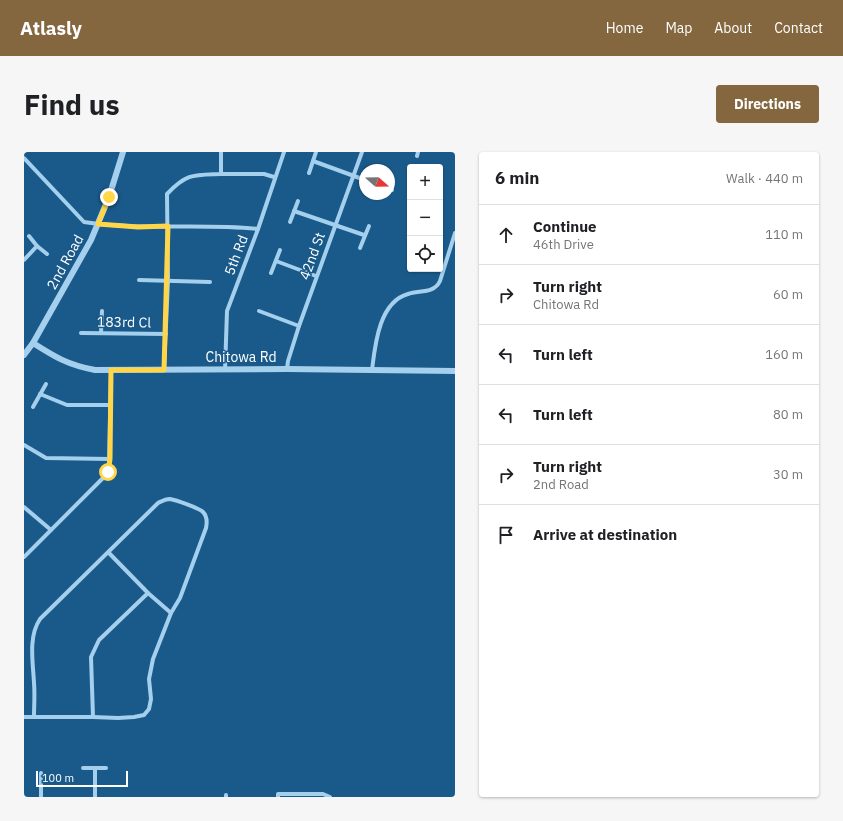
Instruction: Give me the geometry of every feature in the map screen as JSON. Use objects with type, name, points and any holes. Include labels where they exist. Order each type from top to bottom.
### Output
[{"type":"street","name":"2nd Road","points":[[24,355],[33,343],[83,256],[109,197],[124,152]]},
{"type":"street","points":[[221,152],[221,174]]},
{"type":"street","name":"5th Rd","points":[[225,370],[227,311],[258,229],[274,177],[284,152]]},
{"type":"street","points":[[309,173],[316,152]]},
{"type":"street","name":"42nd St","points":[[287,369],[288,361],[316,276],[362,152]]},
{"type":"street","points":[[24,158],[83,220],[98,224],[138,227],[237,227],[258,229]]},
{"type":"street","points":[[313,161],[359,177]]},
{"type":"street","points":[[164,370],[168,280],[167,194],[178,182],[193,175],[264,174],[274,177]]},
{"type":"street","points":[[290,222],[298,201]]},
{"type":"street","points":[[294,211],[364,235]]},
{"type":"street","points":[[360,248],[368,226]]},
{"type":"street","points":[[372,370],[375,344],[380,325],[386,313],[401,296],[409,293],[428,291],[438,286],[455,233]]},
{"type":"street","points":[[29,236],[46,254]]},
{"type":"street","points":[[24,260],[37,246]]},
{"type":"street","points":[[271,273],[280,250]]},
{"type":"street","points":[[276,260],[316,276]]},
{"type":"street","points":[[139,280],[210,282]]},
{"type":"street","points":[[101,333],[102,310]]},
{"type":"street","points":[[259,311],[299,326]]},
{"type":"street","name":"183rd Cl","points":[[81,333],[166,334]]},
{"type":"street","name":"Chitowa Rd","points":[[33,343],[63,362],[78,367],[95,370],[287,369],[455,371]]},
{"type":"street","points":[[24,557],[108,472],[110,459],[111,370]]},
{"type":"street","points":[[33,407],[46,384]]},
{"type":"street","points":[[40,394],[68,405],[110,405]]},
{"type":"street","points":[[24,446],[46,458],[110,459]]},
{"type":"street","points":[[24,717],[34,717],[92,717],[134,717],[144,716],[147,713],[151,699],[149,679],[152,664],[171,613],[178,603],[206,528],[207,522],[203,513],[175,500],[164,500],[153,507],[109,553],[40,619],[36,625],[32,642],[35,695],[34,717]]},
{"type":"street","points":[[24,507],[51,530]]},
{"type":"street","points":[[109,553],[148,593],[171,613]]},
{"type":"street","points":[[92,717],[91,657],[95,646],[99,640],[148,593]]},
{"type":"street","points":[[82,768],[106,768]]},
{"type":"street","points":[[95,768],[95,797]]},
{"type":"street","points":[[41,773],[41,797]]},
{"type":"street","points":[[278,797],[278,794],[323,794],[330,797]]},
{"type":"route","points":[[108,472],[110,459],[111,370],[164,370],[168,280],[168,226],[138,227],[98,224],[109,197]]}]
